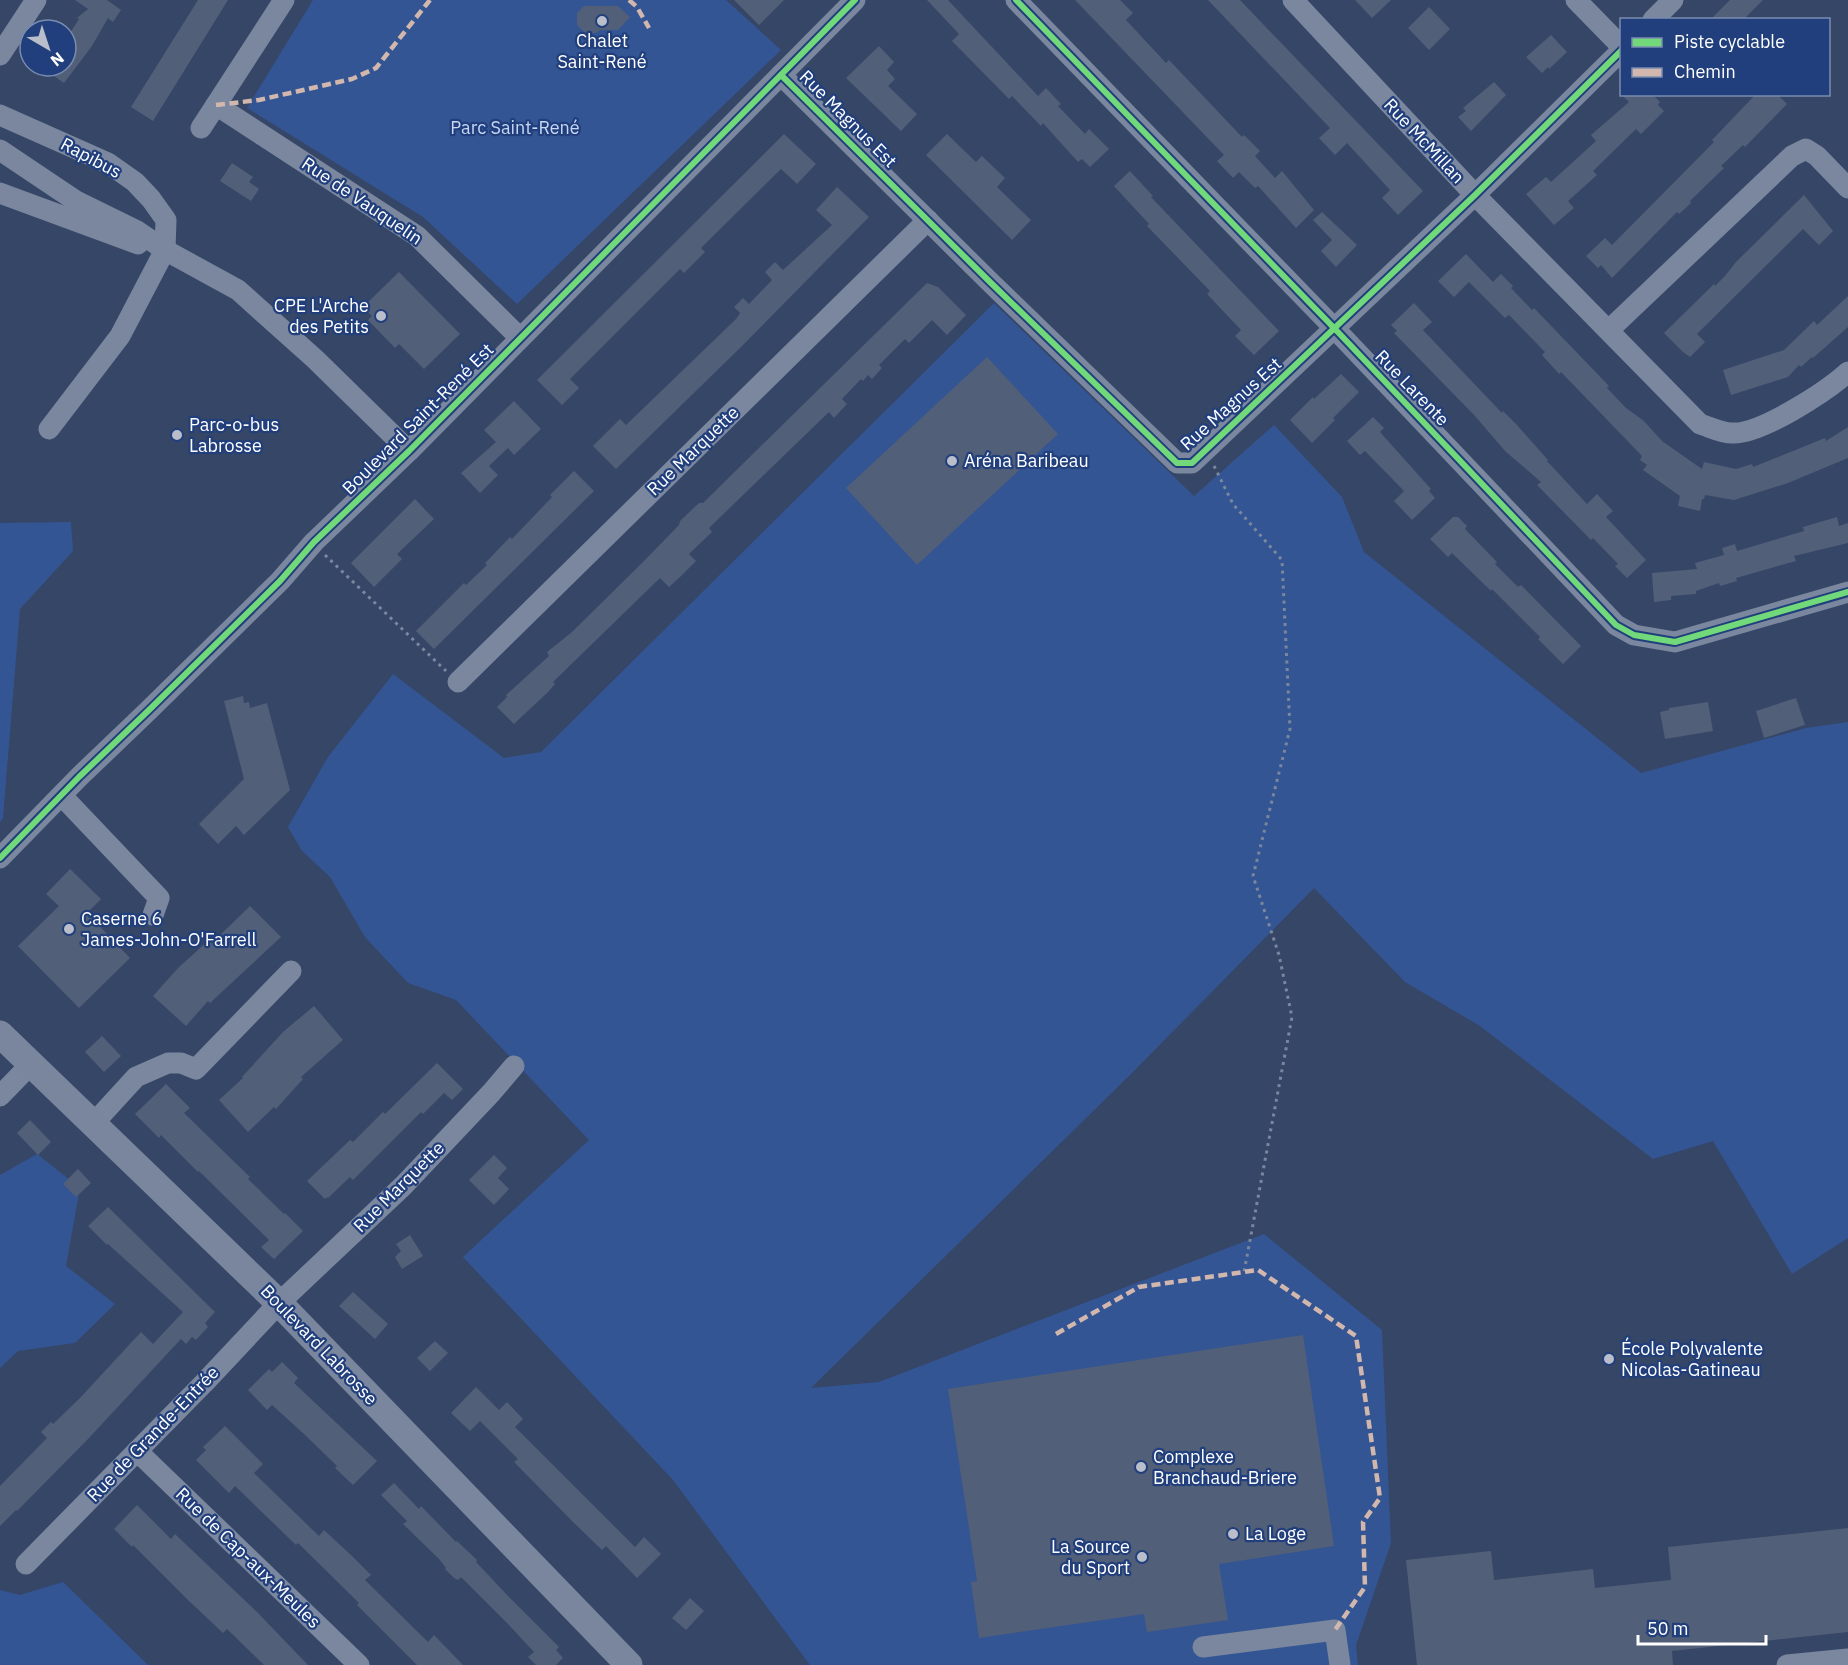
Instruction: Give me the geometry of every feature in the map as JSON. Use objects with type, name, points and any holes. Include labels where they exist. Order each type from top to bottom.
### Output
[{"type":"main road","name":"Boulevard Labrosse","points":[[0,1034],[279,1303],[629,1665]]},
{"type":"street","points":[[0,56],[36,0]]},
{"type":"street","points":[[201,128],[284,0]]},
{"type":"street","name":"Boulevard Saint-René Est","points":[[0,858],[79,777],[280,581],[314,542],[409,452],[855,0]]},
{"type":"street","name":"Rue Larente","points":[[1016,0],[1335,329],[1616,625],[1634,635],[1675,642],[1848,592]]},
{"type":"street","name":"Rue McMillan","points":[[1293,0],[1475,195],[1700,423],[1734,434],[1789,414],[1848,372]]},
{"type":"street","points":[[1576,0],[1620,46]]},
{"type":"street","points":[[1655,18],[1673,0]]},
{"type":"street","name":"Rue Magnus Est","points":[[781,75],[1177,463],[1192,463],[1475,195],[1620,50]]},
{"type":"street","name":"Rue de Vauquelin","points":[[216,105],[417,236],[520,338]]},
{"type":"street","name":"Rapibus","points":[[3,114],[108,163],[135,182],[166,220],[165,250]]},
{"type":"street","points":[[1609,330],[1792,156],[1806,149],[1817,156],[1848,188]]},
{"type":"street","points":[[0,150],[56,189],[137,231],[165,250],[238,290],[315,359],[409,452]]},
{"type":"street","points":[[0,193],[135,243],[165,250]]},
{"type":"street","name":"Rue Marquette","points":[[458,682],[928,220]]},
{"type":"street","points":[[49,429],[120,336],[165,250]]},
{"type":"street","points":[[62,796],[159,898],[153,915]]},
{"type":"street","points":[[93,1124],[136,1077],[168,1063],[181,1063],[196,1069],[291,971]]},
{"type":"street","points":[[0,1096],[31,1064]]},
{"type":"street","name":"Rue Marquette","points":[[279,1303],[404,1186],[514,1066]]},
{"type":"street","name":"Rue de Grande-Entrée","points":[[26,1564],[279,1303]]},
{"type":"street","name":"Rue de Cap-aux-Meules","points":[[137,1451],[359,1665]]},
{"type":"street","points":[[1203,1647],[1335,1630],[1340,1665]]},
{"type":"street","points":[[1786,1665],[1848,1659]]},
{"type":"path","points":[[1205,451],[1233,504],[1282,560],[1284,593],[1290,729],[1253,876],[1279,955],[1292,1017],[1244,1272]]},
{"type":"path","points":[[314,542],[458,682]]},
{"type":"green space","name":"Parc Saint-René","points":[[313,0],[726,0],[781,50],[517,304],[423,217],[247,108]]},
{"type":"green space","points":[[994,303],[1194,496],[1274,425],[1342,497],[1364,552],[1641,773],[1806,728],[1848,722],[1848,1238],[1792,1274],[1713,1141],[1653,1159],[1480,1026],[1405,982],[1314,888],[1131,1074],[811,1388],[879,1382],[1264,1234],[1382,1330],[1391,1543],[1356,1645],[1358,1665],[810,1665],[673,1480],[463,1257],[589,1140],[456,1000],[408,983],[365,937],[330,877],[302,851],[288,827],[328,757],[393,674],[504,758],[541,752]]},
{"type":"green space","points":[[71,522],[73,551],[20,609],[3,818],[0,822],[0,523]]},
{"type":"green space","points":[[37,1154],[80,1188],[66,1266],[115,1304],[75,1343],[18,1351],[0,1368],[0,1175]]},
{"type":"green space","points":[[63,1582],[148,1665],[0,1665],[0,1590],[20,1595]]},
{"type":"building","points":[[75,0],[107,0],[121,10],[113,22],[108,18],[78,64],[79,19],[77,18],[88,9]]},
{"type":"building","points":[[198,0],[228,0],[153,121],[131,107]]},
{"type":"building","points":[[734,0],[784,0],[759,25]]},
{"type":"building","points":[[927,0],[948,0],[1038,96],[1046,88],[1061,104],[1058,106],[1085,134],[1089,129],[1109,149],[1090,167],[1082,159],[1078,162],[1043,123],[1041,126],[1012,96],[1009,99],[952,41],[959,34]]},
{"type":"building","points":[[1075,0],[1120,0],[1133,13],[1126,20],[1166,63],[1169,60],[1242,137],[1244,135],[1260,151],[1255,156],[1275,178],[1282,171],[1314,210],[1296,228],[1258,186],[1255,188],[1239,172],[1233,178],[1217,161],[1224,155]]},
{"type":"building","points":[[1208,0],[1240,0],[1423,191],[1398,215],[1382,198],[1390,190],[1347,143],[1335,155],[1319,138],[1330,128]]},
{"type":"building","points":[[1355,0],[1391,0],[1372,18]]},
{"type":"building","points":[[1730,0],[1763,0],[1745,18],[1712,18]]},
{"type":"building","name":"Chalet Saint-René","points":[[584,6],[618,6],[630,17],[618,30],[585,33],[577,25],[577,13]]},
{"type":"building","points":[[1429,7],[1450,29],[1429,50],[1408,28]]},
{"type":"building","points":[[1551,35],[1567,52],[1542,73],[1526,57]]},
{"type":"building","points":[[879,46],[894,62],[887,70],[895,79],[888,86],[917,114],[901,131],[846,78]]},
{"type":"building","points":[[57,78],[68,78],[64,83]]},
{"type":"building","points":[[1494,82],[1506,95],[1471,131],[1458,117],[1466,111],[1463,108]]},
{"type":"building","points":[[1623,96],[1654,96],[1664,111],[1641,134],[1636,129],[1593,171],[1597,175],[1568,201],[1574,208],[1554,225],[1526,194],[1546,177],[1551,182],[1596,141],[1591,135],[1629,102]]},
{"type":"building","points":[[1754,96],[1779,96],[1787,104],[1745,147],[1743,145],[1721,166],[1724,168],[1690,201],[1691,203],[1679,214],[1677,212],[1612,278],[1601,265],[1598,268],[1586,256],[1605,238],[1612,245],[1714,142],[1712,140]]},
{"type":"building","points":[[784,134],[816,164],[797,184],[781,169],[701,248],[705,252],[684,273],[680,269],[570,379],[579,388],[562,405],[537,380]]},
{"type":"building","points":[[947,134],[976,162],[982,156],[1005,178],[997,187],[1031,220],[1012,240],[926,155]]},
{"type":"building","points":[[232,163],[253,177],[249,182],[259,189],[251,201],[220,181]]},
{"type":"building","points":[[1130,171],[1153,196],[1151,197],[1279,331],[1254,355],[1235,336],[1241,330],[1207,294],[1210,291],[1147,226],[1149,224],[1114,186]]},
{"type":"building","points":[[837,187],[869,217],[616,469],[593,446],[620,419],[626,425],[736,319],[740,313],[734,307],[743,298],[749,304],[772,280],[765,272],[775,262],[783,270],[832,225],[816,210]]},
{"type":"building","points":[[1804,195],[1833,231],[1819,245],[1803,229],[1697,334],[1705,342],[1690,357],[1683,352],[1664,333],[1714,284],[1715,286]]},
{"type":"building","points":[[1322,212],[1357,245],[1336,267],[1321,251],[1332,240],[1313,220]]},
{"type":"building","points":[[1466,254],[1493,282],[1501,274],[1532,310],[1534,308],[1609,386],[1607,388],[1626,408],[1644,421],[1662,441],[1702,469],[1704,462],[1736,469],[1752,464],[1753,467],[1825,438],[1826,441],[1848,427],[1848,458],[1788,483],[1734,500],[1705,495],[1700,511],[1678,506],[1680,496],[1643,470],[1647,465],[1640,460],[1642,456],[1561,372],[1559,374],[1542,355],[1545,352],[1509,315],[1505,318],[1469,282],[1454,297],[1438,281]]},
{"type":"building","points":[[399,272],[460,334],[424,369],[399,344],[395,348],[368,320],[372,316],[363,307]]},
{"type":"building","points":[[927,283],[938,287],[966,315],[947,335],[932,320],[909,343],[905,339],[879,365],[882,368],[872,379],[868,375],[863,381],[861,379],[842,399],[847,404],[834,418],[829,412],[709,528],[712,532],[689,554],[696,561],[681,576],[669,587],[660,578],[553,682],[555,684],[548,692],[514,724],[497,707],[507,697],[506,695],[549,656],[547,652],[572,632],[644,561],[679,525],[680,521],[699,503],[703,503]]},
{"type":"building","points":[[1848,296],[1848,327],[1813,358],[1801,367],[1799,365],[1788,377],[1731,395],[1723,370],[1784,350],[1814,321],[1817,325]]},
{"type":"building","points":[[1414,303],[1432,322],[1423,330],[1502,413],[1503,411],[1517,425],[1587,504],[1597,494],[1613,511],[1606,517],[1646,560],[1627,578],[1615,566],[1618,564],[1593,538],[1591,540],[1537,485],[1541,482],[1505,451],[1475,416],[1394,333],[1397,331],[1391,325]]},
{"type":"building","name":"Aréna Baribeau","points":[[987,357],[1058,434],[917,565],[846,488]]},
{"type":"building","points":[[1341,374],[1359,392],[1312,443],[1290,420]]},
{"type":"building","points":[[514,401],[541,429],[514,455],[508,448],[489,466],[498,475],[480,493],[461,473],[496,442],[484,430]]},
{"type":"building","points":[[1373,417],[1384,428],[1380,432],[1431,489],[1429,491],[1435,498],[1412,520],[1394,501],[1404,491],[1365,451],[1360,455],[1347,441]]},
{"type":"building","points":[[574,471],[594,491],[434,649],[416,631],[464,583],[466,585],[487,565],[485,563],[510,537],[512,539]]},
{"type":"building","points":[[415,499],[434,519],[397,554],[402,559],[374,587],[351,563]]},
{"type":"building","points":[[1453,517],[1458,517],[1467,526],[1465,529],[1497,562],[1495,564],[1518,587],[1521,585],[1581,646],[1563,664],[1538,639],[1540,637],[1492,589],[1491,591],[1452,553],[1448,557],[1430,539]]},
{"type":"building","points":[[1837,517],[1839,526],[1848,523],[1848,543],[1794,556],[1796,561],[1736,578],[1737,581],[1720,586],[1719,583],[1696,591],[1696,594],[1671,596],[1671,600],[1654,602],[1652,573],[1697,569],[1695,563],[1724,555],[1722,548],[1735,544],[1737,551],[1804,531],[1803,527]]},
{"type":"building","points":[[243,696],[244,703],[249,702],[250,708],[267,703],[290,790],[244,835],[236,826],[218,844],[199,824],[244,779],[224,701]]},
{"type":"building","points":[[1796,698],[1805,725],[1764,738],[1756,711]]},
{"type":"building","points":[[1708,702],[1713,731],[1665,739],[1660,712],[1669,710],[1669,708]]},
{"type":"building","name":"Caserne 6 James-John-O'Farrell","points":[[70,869],[101,899],[87,913],[130,958],[79,1008],[18,946],[59,906],[46,894]]},
{"type":"building","points":[[250,906],[281,937],[210,1003],[208,1001],[186,1026],[153,996],[178,968],[209,940],[212,943]]},
{"type":"building","points":[[314,1006],[343,1040],[301,1077],[303,1079],[276,1109],[274,1107],[248,1132],[219,1100],[243,1078],[283,1032]]},
{"type":"building","points":[[102,1036],[121,1056],[104,1072],[85,1052]]},
{"type":"building","points":[[437,1063],[463,1089],[452,1100],[444,1093],[423,1114],[421,1112],[353,1180],[350,1177],[325,1199],[307,1181],[350,1140],[353,1142],[383,1112],[385,1114]]},
{"type":"building","points":[[166,1084],[190,1108],[184,1113],[250,1177],[248,1179],[303,1231],[274,1259],[261,1247],[269,1240],[161,1135],[159,1138],[135,1114]]},
{"type":"building","points":[[30,1120],[51,1142],[38,1155],[17,1133]]},
{"type":"building","points":[[494,1155],[507,1168],[498,1178],[509,1189],[494,1205],[469,1180]]},
{"type":"building","points":[[78,1169],[91,1183],[76,1197],[63,1184]]},
{"type":"building","points":[[108,1207],[215,1312],[205,1323],[208,1327],[196,1340],[192,1337],[186,1344],[181,1339],[88,1439],[0,1526],[0,1486],[47,1438],[41,1432],[51,1422],[53,1424],[80,1398],[141,1332],[153,1344],[183,1312],[88,1226]]},
{"type":"building","points":[[410,1235],[423,1256],[402,1269],[395,1257],[401,1251],[396,1244]]},
{"type":"building","points":[[353,1292],[388,1324],[375,1339],[339,1306]]},
{"type":"building","name":"Complexe Branchaud-Briere","points":[[1303,1335],[1334,1546],[1219,1564],[1228,1620],[1147,1632],[1144,1614],[979,1638],[971,1582],[977,1581],[948,1389]]},
{"type":"building","points":[[435,1341],[448,1353],[430,1371],[417,1358]]},
{"type":"building","points":[[282,1362],[298,1378],[294,1383],[377,1461],[353,1485],[335,1468],[337,1466],[272,1405],[267,1410],[248,1390],[269,1369],[272,1372]]},
{"type":"building","points":[[476,1387],[499,1410],[507,1402],[523,1419],[515,1427],[635,1547],[644,1537],[661,1554],[637,1578],[606,1546],[602,1550],[573,1522],[514,1462],[518,1459],[480,1421],[470,1431],[451,1413]]},
{"type":"building","points":[[225,1426],[263,1464],[254,1473],[319,1536],[324,1530],[352,1556],[371,1575],[365,1580],[428,1642],[434,1635],[463,1665],[417,1665],[298,1543],[296,1545],[235,1486],[229,1493],[196,1460],[206,1450],[203,1447]]},
{"type":"building","points":[[394,1483],[419,1509],[421,1506],[477,1560],[476,1562],[508,1596],[559,1647],[556,1650],[563,1658],[556,1665],[536,1665],[528,1657],[534,1652],[508,1624],[461,1577],[458,1580],[454,1578],[439,1559],[403,1524],[407,1521],[381,1495]]},
{"type":"building","points":[[137,1505],[171,1539],[175,1534],[257,1612],[308,1665],[264,1665],[227,1629],[223,1633],[114,1529]]},
{"type":"building","points":[[1848,1528],[1848,1632],[1672,1651],[1673,1665],[1417,1665],[1406,1560],[1491,1551],[1494,1580],[1593,1569],[1595,1588],[1671,1580],[1668,1547]]},
{"type":"building","points":[[690,1598],[704,1611],[686,1630],[672,1618]]},
{"type":"marked path","points":[[216,105],[259,100],[352,79],[376,68],[430,0]]},
{"type":"marked path","points":[[629,0],[637,7],[649,28]]},
{"type":"marked path","points":[[1056,1334],[1139,1287],[1258,1270],[1356,1336],[1380,1498],[1363,1522],[1365,1587],[1335,1630]]},
{"type":"cycle path","points":[[0,858],[79,777],[280,581],[314,542],[409,451],[855,0]]},
{"type":"cycle path","points":[[1016,0],[1335,329],[1616,625],[1634,635],[1675,642],[1848,592]]},
{"type":"cycle path","points":[[781,75],[1177,463],[1192,463],[1475,195],[1620,52]]},
{"type":"place","name":"Chalet Saint-René","points":[[602,21]]},
{"type":"place","name":"CPE L'Arche des Petits","points":[[381,316]]},
{"type":"place","name":"Parc-o-bus Labrosse","points":[[177,435]]},
{"type":"place","name":"Aréna Baribeau","points":[[952,461]]},
{"type":"place","name":"Caserne 6 James-John-O'Farrell","points":[[69,929]]},
{"type":"place","name":"École Polyvalente Nicolas-Gatineau","points":[[1609,1359]]},
{"type":"place","name":"Complexe Branchaud-Briere","points":[[1141,1467]]},
{"type":"place","name":"La Loge","points":[[1233,1534]]},
{"type":"place","name":"La Source du Sport","points":[[1142,1557]]}]
